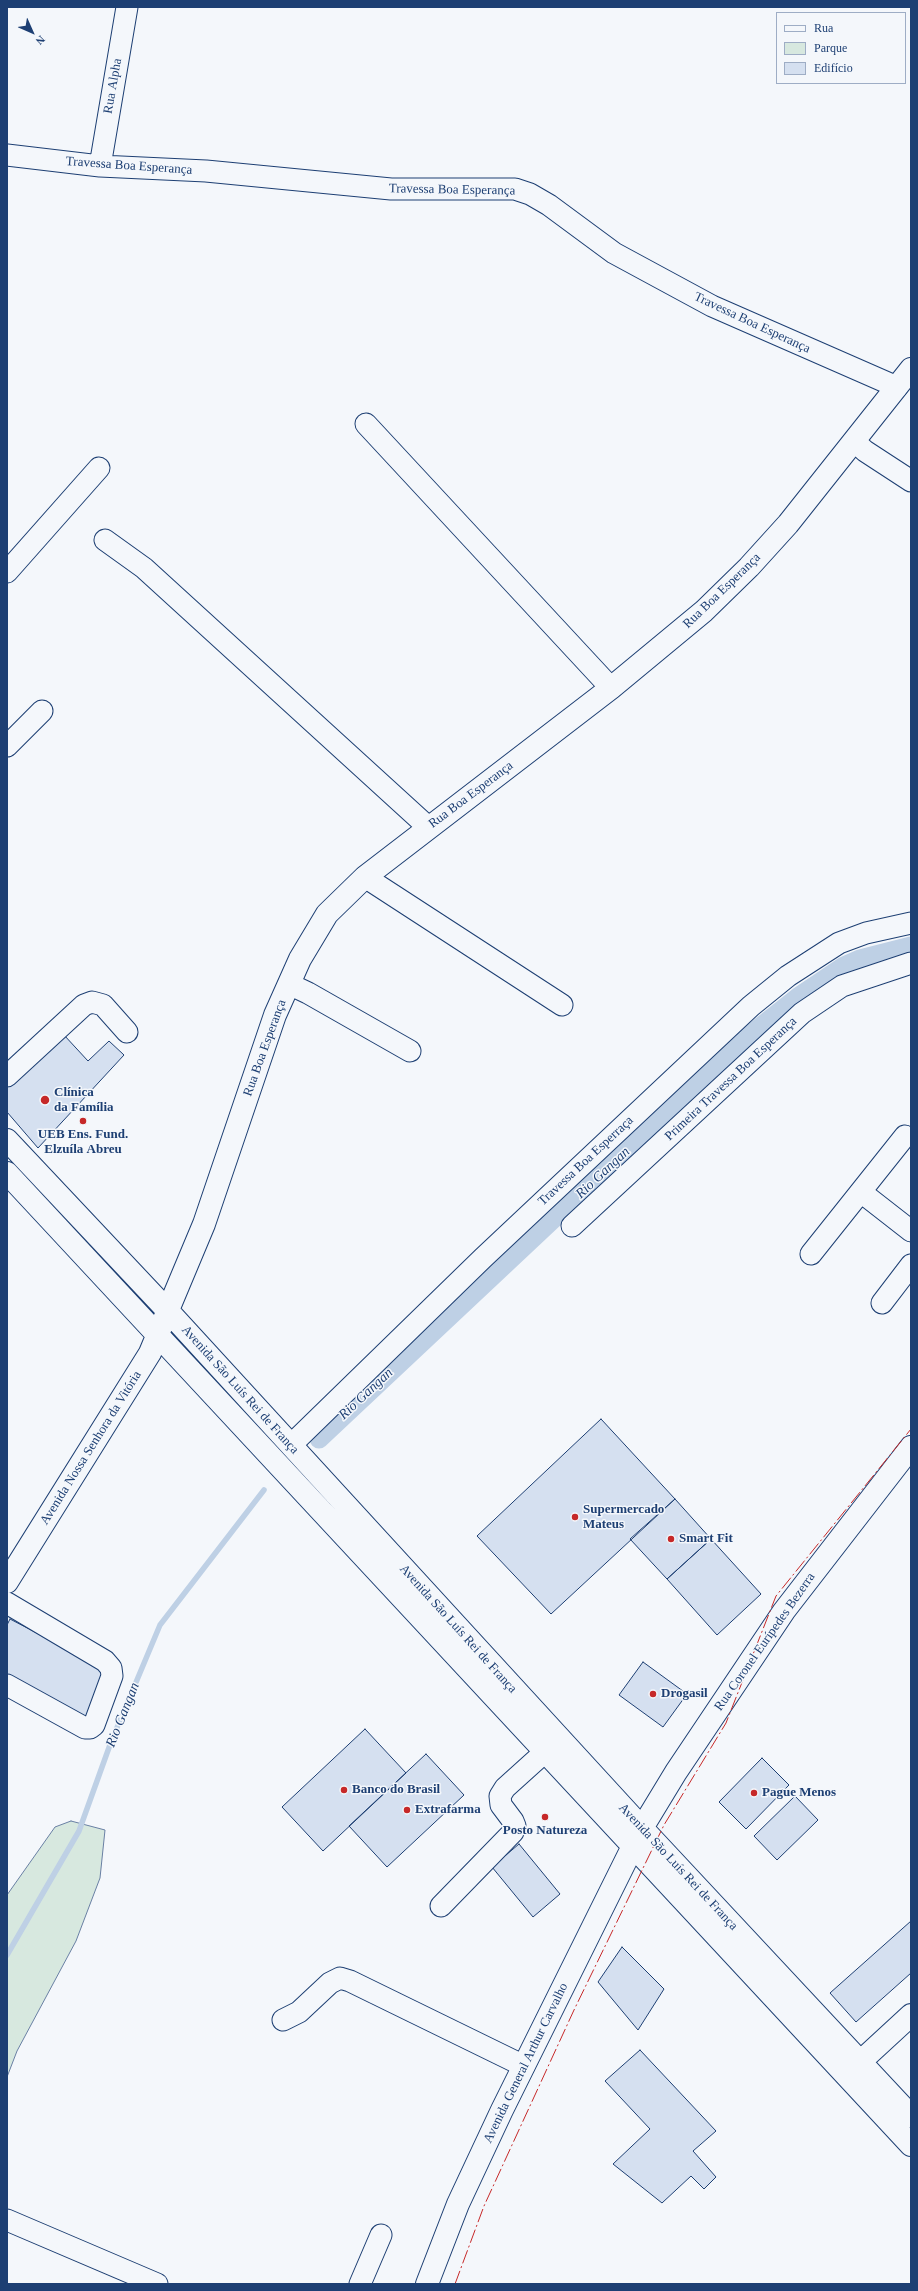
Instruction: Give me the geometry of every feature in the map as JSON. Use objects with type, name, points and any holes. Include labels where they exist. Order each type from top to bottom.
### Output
[{"type":"main road","name":"Rua Boa Esperança","points":[[168,1311],[204,1224],[256,1068],[289,984],[314,933],[327,914],[365,877],[428,827],[611,688],[704,611],[749,568],[788,524],[907,376]]},
{"type":"main road","name":"Avenida São Luís Rei de França","points":[[7,1140],[168,1311],[291,1445],[911,2145]]},
{"type":"main road","name":"Avenida São Luís Rei de França","points":[[7,1173],[546,1751],[638,1837],[860,2062],[911,2116]]},
{"type":"main road","name":"Avenida Nossa Senhora da Vitória","points":[[7,1582],[150,1353],[168,1311]]},
{"type":"main road","name":"Rua Coronel Eurípedes Bezerra","points":[[638,1837],[676,1772],[784,1610],[909,1454]]},
{"type":"main road","name":"Avenida General Arthur Carvalho","points":[[427,2284],[458,2204],[524,2066],[638,1837]]},
{"type":"main road","points":[[860,2062],[911,2015]]},
{"type":"street","name":"Rua Alpha","points":[[100,166],[127,7]]},
{"type":"street","name":"Travessa Boa Esperança","points":[[7,155],[100,166],[206,171],[391,189],[514,189],[530,194],[549,205],[614,253],[712,306],[907,376]]},
{"type":"street","points":[[366,424],[611,688]]},
{"type":"street","points":[[855,442],[865,452],[911,481]]},
{"type":"street","points":[[7,572],[99,468]]},
{"type":"street","points":[[105,540],[144,568],[428,827]]},
{"type":"street","points":[[7,746],[42,710]]},
{"type":"street","points":[[365,877],[562,1005]]},
{"type":"street","name":"Travessa Boa Esperraça","points":[[291,1445],[461,1279],[751,1006],[788,976],[839,943],[866,933],[911,923]]},
{"type":"street","name":"Primeira Travessa Boa Esperança","points":[[572,1226],[802,1013],[842,986],[911,963]]},
{"type":"street","points":[[289,984],[308,992],[410,1051]]},
{"type":"street","points":[[7,1076],[84,1005],[92,1002],[103,1005],[127,1032]]},
{"type":"street","points":[[811,1254],[905,1136]]},
{"type":"street","points":[[861,1192],[911,1231]]},
{"type":"street","points":[[882,1303],[911,1265]]},
{"type":"street","points":[[7,1603],[105,1661],[111,1668],[112,1676],[94,1725],[90,1728],[85,1728],[7,1685]]},
{"type":"street","points":[[441,1906],[513,1832],[515,1826],[513,1821],[501,1806],[500,1796],[505,1788],[546,1751]]},
{"type":"street","points":[[283,2020],[299,2012],[330,1983],[340,1978],[350,1980],[524,2066]]},
{"type":"street","points":[[7,2220],[157,2284]]},
{"type":"street","points":[[360,2284],[381,2235]]},
{"type":"green space","points":[[71,1821],[105,1830],[100,1878],[76,1941],[17,2051],[7,2077],[7,1895],[55,1827]]},
{"type":"building","name":"Clínica da Família","points":[[64,1035],[88,1061],[109,1041],[124,1055],[38,1148],[7,1112],[7,1087]]},
{"type":"building","name":"Supermercado Mateus","points":[[601,1419],[675,1499],[551,1614],[477,1536]]},
{"type":"building","name":"Smart Fit","points":[[675,1499],[711,1539],[667,1579],[630,1539]]},
{"type":"building","points":[[711,1539],[761,1594],[717,1635],[667,1579]]},
{"type":"building","points":[[10,1619],[108,1670],[88,1723],[7,1677],[7,1625]]},
{"type":"building","name":"Drogasil","points":[[643,1662],[687,1694],[663,1727],[619,1695]]},
{"type":"building","name":"Banco do Brasil","points":[[365,1729],[406,1773],[323,1851],[282,1807]]},
{"type":"building","name":"Extrafarma","points":[[426,1754],[464,1795],[387,1867],[349,1826]]},
{"type":"building","name":"Pague Menos","points":[[762,1758],[789,1785],[746,1829],[719,1802]]},
{"type":"building","points":[[795,1796],[818,1820],[777,1860],[754,1836]]},
{"type":"building","points":[[519,1844],[560,1894],[533,1917],[492,1867]]},
{"type":"building","points":[[911,1921],[911,1973],[856,2022],[830,1993]]},
{"type":"building","points":[[622,1947],[664,1989],[638,2030],[598,1982]]},
{"type":"building","points":[[640,2050],[716,2131],[693,2151],[716,2177],[704,2189],[691,2176],[662,2203],[613,2164],[650,2129],[605,2081]]},
{"type":"waterway","name":"Rio Gangan","points":[[319,1439],[746,1038],[798,997],[844,966],[860,959],[911,946]]},
{"type":"waterway","name":"Rio Gangan","points":[[7,1955],[79,1831],[111,1742],[160,1625],[264,1490]]},
{"type":"power","points":[[455,2284],[484,2206],[574,2010],[664,1825],[726,1723],[776,1596],[911,1429]]},
{"type":"place","name":"Clínica da Família","points":[[45,1100]]},
{"type":"place","name":"UEB Ens. Fund. Elzuíla Abreu","points":[[83,1121]]},
{"type":"place","name":"Supermercado Mateus","points":[[575,1517]]},
{"type":"place","name":"Smart Fit","points":[[671,1539]]},
{"type":"place","name":"Drogasil","points":[[653,1694]]},
{"type":"place","name":"Banco do Brasil","points":[[344,1790]]},
{"type":"place","name":"Pague Menos","points":[[754,1793]]},
{"type":"place","name":"Extrafarma","points":[[407,1810]]},
{"type":"place","name":"Posto Natureza","points":[[545,1817]]}]
